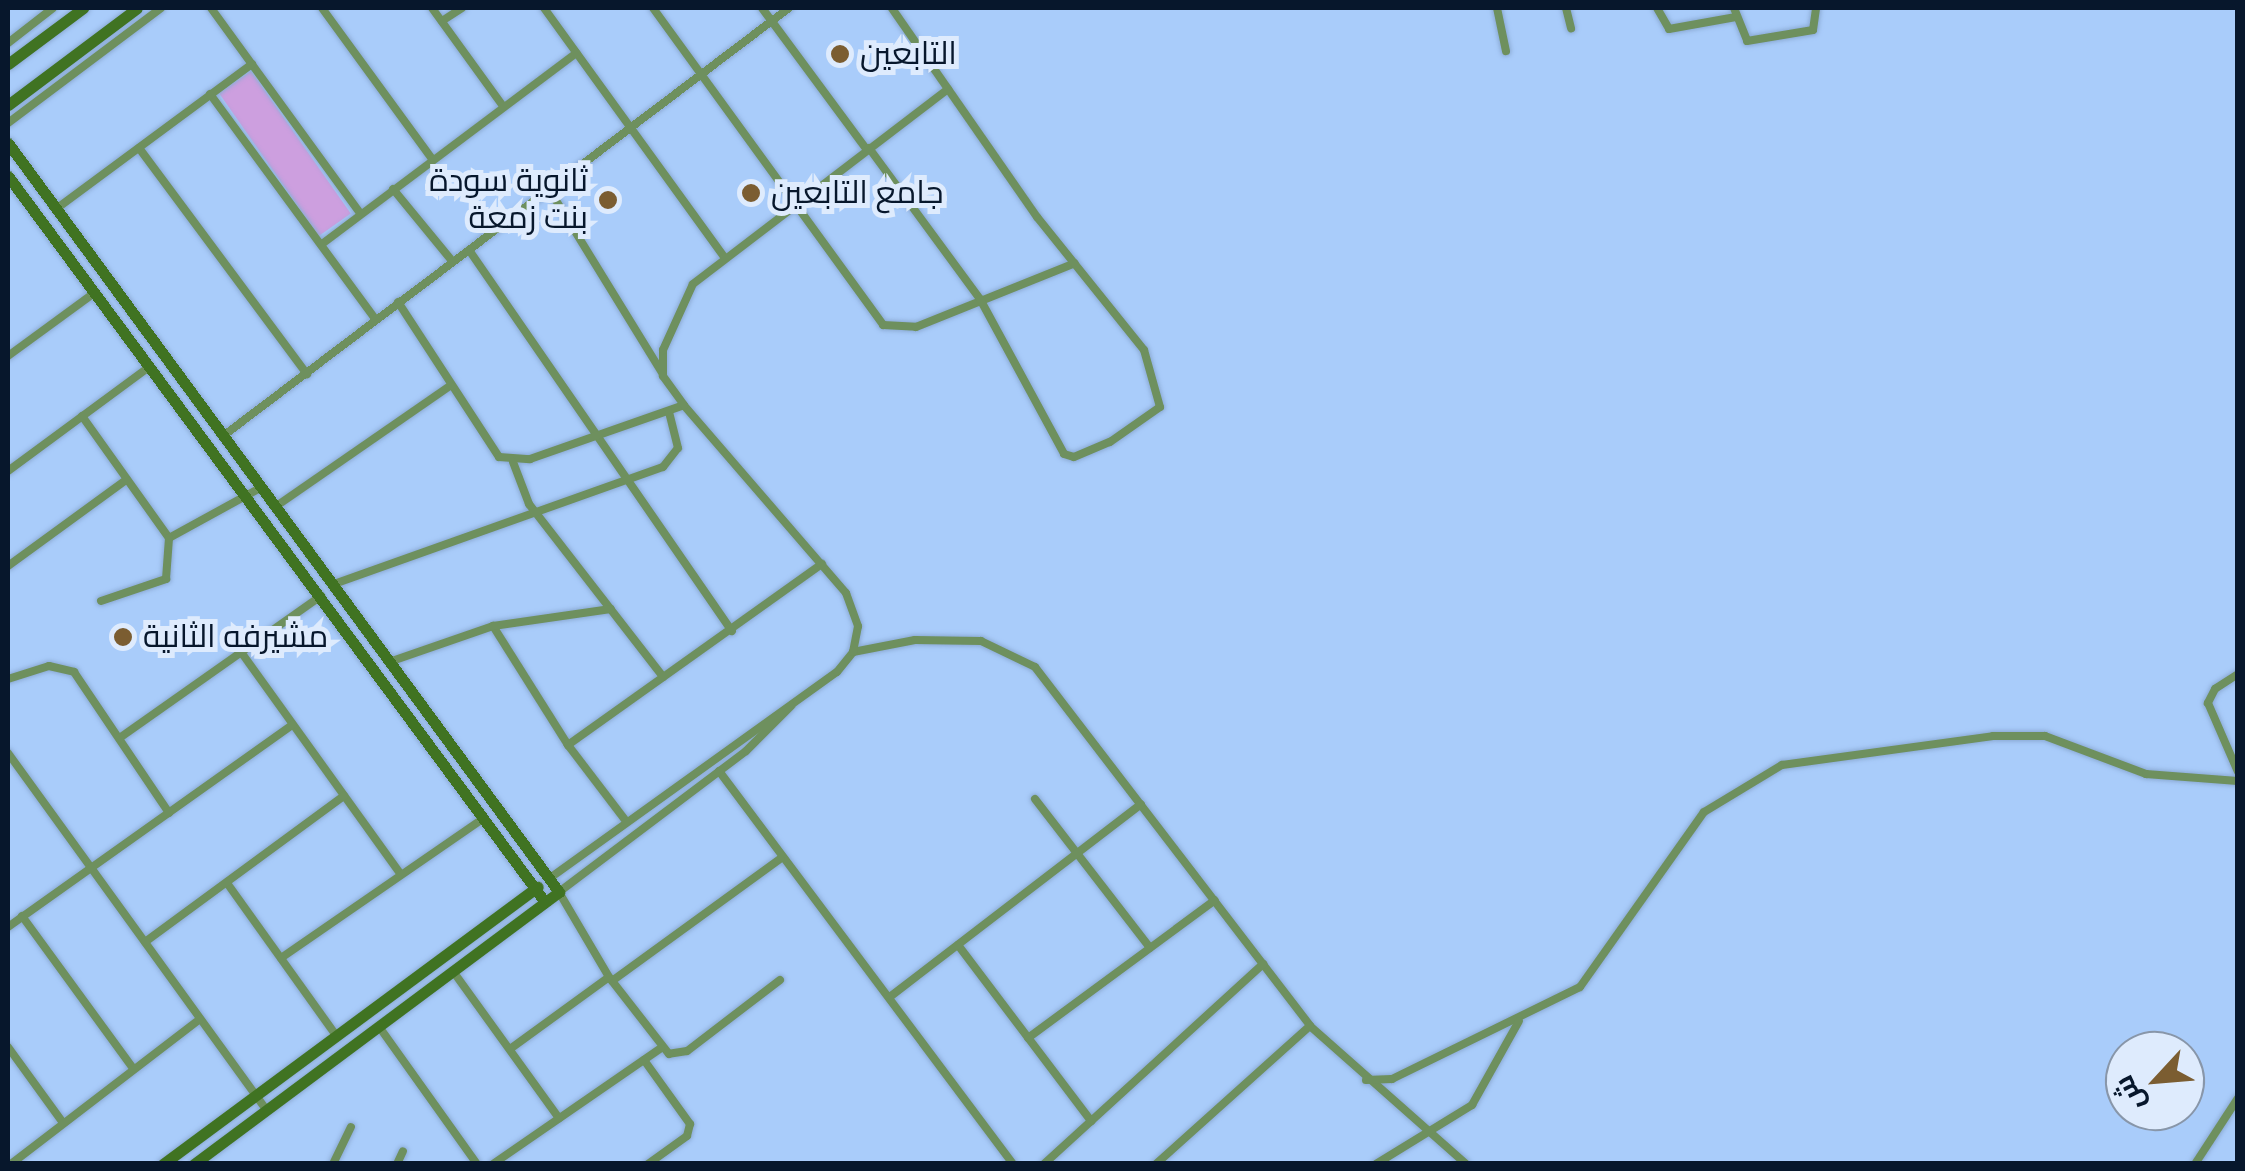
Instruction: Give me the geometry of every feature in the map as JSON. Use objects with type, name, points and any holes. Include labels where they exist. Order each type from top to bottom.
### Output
[{"type":"street","points":[[8,42],[53,8]]},
{"type":"street","points":[[8,64],[83,8]]},
{"type":"street","points":[[8,105],[137,8]]},
{"type":"street","points":[[8,122],[162,8]]},
{"type":"street","points":[[211,8],[360,213]]},
{"type":"street","points":[[322,8],[432,160]]},
{"type":"street","points":[[432,8],[503,106]]},
{"type":"street","points":[[442,21],[462,8]]},
{"type":"street","points":[[544,8],[725,258]]},
{"type":"street","points":[[652,8],[883,325],[905,331],[1075,263]]},
{"type":"street","points":[[762,8],[980,299],[1064,454],[1074,457],[1117,438],[1160,407],[1144,350],[1075,263],[892,8]]},
{"type":"street","points":[[223,436],[789,8]]},
{"type":"street","points":[[1497,8],[1506,51]]},
{"type":"street","points":[[1566,8],[1571,28]]},
{"type":"street","points":[[1657,8],[1669,29],[1735,12],[1741,37],[1751,41],[1813,30],[1816,8]]},
{"type":"street","points":[[322,244],[576,54]]},
{"type":"street","points":[[56,209],[252,64]]},
{"type":"street","points":[[663,376],[667,330],[693,284],[948,89]]},
{"type":"street","points":[[210,94],[375,319]]},
{"type":"street","points":[[8,144],[550,878],[610,979],[661,1048]]},
{"type":"street","points":[[138,148],[307,374]]},
{"type":"street","points":[[8,176],[545,902]]},
{"type":"street","points":[[394,189],[453,262]]},
{"type":"street","points":[[548,189],[684,405],[822,564],[854,608],[853,652]]},
{"type":"street","points":[[469,250],[594,440],[629,478],[732,631]]},
{"type":"street","points":[[8,342],[11,354],[94,293]]},
{"type":"street","points":[[398,302],[499,457],[513,462],[594,440],[684,405]]},
{"type":"street","points":[[8,470],[148,367]]},
{"type":"street","points":[[275,507],[450,386]]},
{"type":"street","points":[[334,584],[535,508],[629,478],[674,458],[669,412]]},
{"type":"street","points":[[82,416],[169,538],[166,578],[100,601]]},
{"type":"street","points":[[513,462],[535,508],[663,676]]},
{"type":"street","points":[[8,566],[126,480]]},
{"type":"street","points":[[169,538],[260,488]]},
{"type":"street","points":[[568,745],[822,564]]},
{"type":"street","points":[[121,736],[322,596]]},
{"type":"street","points":[[392,661],[493,626],[610,609]]},
{"type":"street","points":[[493,626],[568,745],[626,821]]},
{"type":"street","points":[[194,1164],[455,974],[719,771],[853,652],[915,640],[1002,646],[1050,682],[1310,1026],[1366,1080],[1431,1130],[1466,1164]]},
{"type":"street","points":[[241,652],[400,873]]},
{"type":"street","points":[[8,679],[66,667],[121,736],[168,813]]},
{"type":"street","points":[[2238,674],[2214,689],[2208,710],[2238,772]]},
{"type":"street","points":[[164,1164],[626,821],[794,703]]},
{"type":"street","points":[[8,927],[292,725]]},
{"type":"street","points":[[1366,1080],[1392,1079],[1444,1049],[1519,1021],[1590,977],[1704,812],[1782,765],[1994,736],[2045,736],[2164,779],[2238,781]]},
{"type":"street","points":[[8,753],[266,1109]]},
{"type":"street","points":[[719,771],[780,859],[890,996],[1013,1164]]},
{"type":"street","points":[[145,942],[344,796]]},
{"type":"street","points":[[1035,799],[1150,948]]},
{"type":"street","points":[[890,996],[1142,804]]},
{"type":"street","points":[[281,958],[484,818]]},
{"type":"street","points":[[510,1049],[780,859]]},
{"type":"street","points":[[227,883],[336,1035]]},
{"type":"street","points":[[1028,1038],[1214,900]]},
{"type":"street","points":[[22,916],[132,1067]]},
{"type":"street","points":[[958,945],[1090,1121]]},
{"type":"street","points":[[1044,1164],[1263,964]]},
{"type":"street","points":[[455,974],[560,1118]]},
{"type":"street","points":[[493,1164],[661,1048],[687,1051],[780,980]]},
{"type":"street","points":[[10,1164],[62,1120],[200,1019]]},
{"type":"street","points":[[1376,1164],[1482,1092],[1519,1021]]},
{"type":"street","points":[[1156,1164],[1310,1026]]},
{"type":"street","points":[[380,1028],[477,1164]]},
{"type":"street","points":[[8,1047],[62,1120]]},
{"type":"street","points":[[644,1060],[690,1124],[687,1136],[648,1164]]},
{"type":"street","points":[[2195,1164],[2238,1098]]},
{"type":"street","points":[[333,1164],[351,1126]]},
{"type":"street","points":[[397,1164],[403,1150]]},
{"type":"shaded area","points":[[251,71],[351,214],[319,236],[219,93]]},
{"type":"place","name":"التابعين","points":[[840,54]]},
{"type":"place","name":"جامع التابعين","points":[[751,193]]},
{"type":"place","name":"ثانوية سودة بنت زمعة","points":[[608,200]]},
{"type":"place","name":"مشيرفه الثانية","points":[[123,637]]}]
